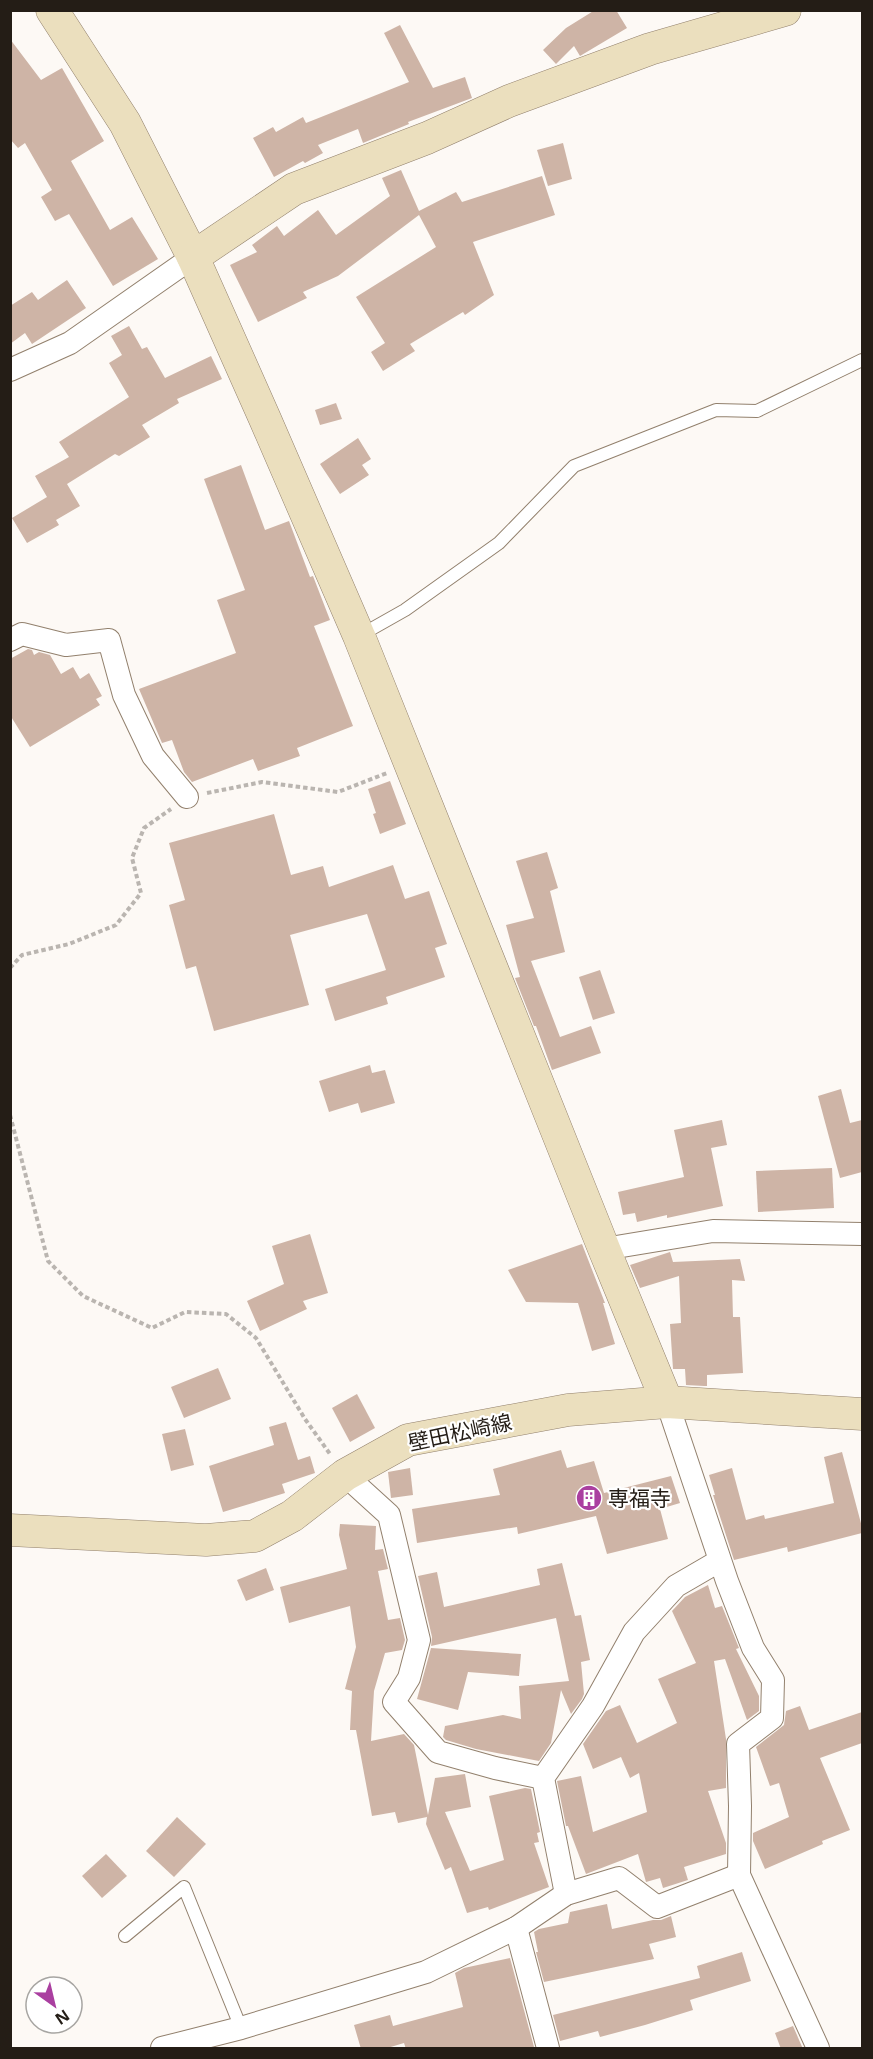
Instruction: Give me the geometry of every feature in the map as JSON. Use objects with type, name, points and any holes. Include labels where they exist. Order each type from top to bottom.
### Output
[{"type":"street","points":[[10,370],[70,343],[294,189],[427,138],[509,100],[650,49],[785,10]]},
{"type":"street","points":[[58,12],[124,123],[193,257],[359,636],[603,1249],[667,1402],[719,1561],[753,1648],[773,1680],[772,1718],[738,1744],[739,1875],[818,2049]]},
{"type":"street","points":[[10,640],[22,634],[66,645],[109,640],[124,695],[153,756],[187,797]]},
{"type":"street","points":[[603,1249],[713,1231],[862,1233]]},
{"type":"street","name":"壁田松崎線","points":[[10,1530],[206,1540],[255,1536],[292,1516],[345,1475],[408,1440],[568,1410],[667,1402],[862,1414]]},
{"type":"street","points":[[345,1475],[389,1515],[419,1640],[410,1678],[394,1702],[438,1752],[495,1768],[543,1778]]},
{"type":"street","points":[[566,1894],[543,1778],[593,1706],[634,1632],[676,1586],[719,1561]]},
{"type":"street","points":[[162,2049],[241,2028],[426,1972],[516,1928],[566,1894],[619,1878],[657,1907],[739,1875]]},
{"type":"street","points":[[516,1928],[548,2049]]},
{"type":"lane","points":[[359,636],[405,610],[499,543],[574,466],[716,410],[757,411],[862,360]]},
{"type":"lane","points":[[125,1936],[184,1887],[241,2028]]},
{"type":"path","points":[[10,968],[22,955],[69,944],[116,925],[141,893],[132,858],[144,828],[187,797],[262,782],[338,792],[410,765]]},
{"type":"path","points":[[10,1115],[48,1261],[83,1296],[152,1328],[185,1312],[226,1314],[256,1338],[305,1419],[345,1475]]},
{"type":"building","points":[[595,10],[616,10],[627,28],[580,56],[574,46],[556,64],[543,50],[566,28]]},
{"type":"building","points":[[400,25],[433,88],[465,77],[472,98],[408,122],[409,124],[363,143],[358,129],[318,145],[323,153],[274,177],[253,138],[273,127],[276,132],[303,117],[306,123],[409,82],[384,33]]},
{"type":"building","points":[[10,39],[41,80],[62,68],[104,141],[71,161],[110,230],[132,217],[158,259],[113,286],[69,214],[55,221],[41,197],[52,190],[25,143],[18,148],[10,139]]},
{"type":"building","points":[[563,143],[572,179],[548,186],[537,150]]},
{"type":"building","points":[[401,170],[419,211],[456,192],[462,202],[542,176],[555,215],[473,242],[494,295],[465,315],[463,312],[410,344],[415,351],[383,371],[371,352],[385,343],[356,297],[436,247],[419,215],[338,276],[303,292],[307,298],[258,322],[230,265],[257,252],[252,245],[277,226],[284,236],[318,210],[336,235],[390,196],[382,178]]},
{"type":"building","points":[[67,280],[86,308],[32,344],[25,333],[10,344],[10,306],[32,292],[38,300]]},
{"type":"building","points":[[129,326],[142,349],[147,347],[165,378],[211,356],[222,379],[177,399],[179,403],[142,425],[150,437],[119,456],[115,454],[67,484],[80,506],[56,520],[59,525],[27,543],[12,518],[47,497],[35,476],[69,457],[59,442],[129,397],[109,363],[122,355],[111,336]]},
{"type":"building","points":[[336,403],[342,419],[320,425],[315,410]]},
{"type":"building","points":[[358,438],[371,459],[362,465],[369,475],[340,494],[320,464]]},
{"type":"building","points":[[241,465],[265,530],[289,521],[310,577],[313,576],[330,620],[314,626],[353,726],[297,748],[300,756],[258,771],[253,759],[192,782],[184,772],[172,740],[162,743],[139,689],[236,653],[217,600],[245,590],[204,479]]},
{"type":"building","points":[[28,649],[32,650],[34,655],[39,652],[50,655],[61,674],[73,667],[80,679],[89,673],[102,696],[96,699],[100,705],[30,747],[10,715],[10,659]]},
{"type":"building","points":[[390,781],[406,824],[380,834],[368,789]]},
{"type":"building","points":[[274,814],[291,875],[323,866],[329,887],[393,865],[405,899],[429,891],[447,944],[435,948],[445,977],[386,997],[388,1004],[335,1021],[325,989],[386,970],[367,914],[290,935],[309,1005],[214,1031],[196,966],[186,969],[169,905],[185,900],[169,843]]},
{"type":"building","points":[[547,852],[558,888],[550,891],[565,952],[531,961],[560,1037],[591,1026],[601,1053],[552,1070],[515,978],[520,977],[506,925],[534,918],[516,861]]},
{"type":"building","points":[[600,970],[615,1013],[593,1020],[579,977]]},
{"type":"building","points":[[370,1065],[372,1073],[385,1070],[395,1103],[361,1113],[358,1103],[329,1112],[319,1081]]},
{"type":"building","points":[[841,1089],[850,1123],[862,1120],[862,1172],[840,1178],[818,1096]]},
{"type":"building","points":[[722,1120],[727,1145],[711,1148],[723,1206],[637,1222],[635,1213],[623,1215],[618,1192],[684,1177],[674,1130]]},
{"type":"building","points":[[832,1168],[834,1208],[758,1212],[756,1171]]},
{"type":"building","points":[[310,1234],[328,1293],[303,1301],[307,1309],[260,1331],[247,1301],[284,1284],[272,1246]]},
{"type":"building","points":[[582,1244],[605,1303],[603,1303],[615,1344],[592,1351],[578,1303],[526,1302],[508,1270]]},
{"type":"building","points":[[670,1252],[673,1262],[740,1259],[745,1281],[732,1280],[733,1317],[740,1317],[743,1373],[707,1375],[707,1386],[686,1385],[685,1369],[673,1369],[670,1324],[681,1323],[679,1276],[640,1288],[630,1265]]},
{"type":"building","points":[[218,1368],[231,1399],[184,1418],[171,1387]]},
{"type":"building","points":[[357,1394],[375,1428],[350,1442],[332,1408]]},
{"type":"building","points":[[286,1422],[298,1460],[310,1456],[315,1473],[282,1484],[285,1493],[223,1512],[209,1466],[274,1445],[269,1427]]},
{"type":"building","points":[[185,1429],[194,1465],[171,1471],[162,1434]]},
{"type":"building","name":"専福寺","points":[[561,1450],[567,1468],[594,1461],[604,1493],[671,1476],[680,1503],[660,1509],[668,1539],[607,1554],[596,1516],[518,1534],[517,1527],[417,1543],[412,1509],[500,1495],[493,1469]]},
{"type":"building","points":[[842,1452],[862,1533],[788,1552],[787,1547],[734,1560],[713,1495],[715,1495],[709,1475],[732,1468],[746,1520],[764,1515],[765,1519],[834,1503],[824,1457]]},
{"type":"building","points":[[410,1468],[413,1495],[391,1498],[388,1472]]},
{"type":"building","points":[[340,1524],[376,1526],[375,1550],[383,1549],[388,1569],[378,1571],[388,1620],[400,1618],[405,1640],[402,1650],[385,1653],[374,1691],[371,1741],[404,1734],[414,1745],[428,1815],[435,1778],[465,1774],[471,1807],[445,1812],[470,1871],[504,1860],[489,1796],[525,1788],[531,1789],[540,1832],[537,1833],[539,1842],[534,1843],[549,1887],[489,1910],[488,1907],[467,1913],[451,1867],[445,1870],[426,1824],[427,1817],[398,1823],[395,1812],[372,1816],[356,1730],[350,1730],[352,1691],[345,1689],[356,1647],[350,1606],[289,1623],[280,1587],[347,1569],[339,1535]]},
{"type":"building","points":[[562,1563],[575,1616],[581,1615],[590,1660],[581,1662],[584,1694],[582,1699],[571,1714],[561,1690],[551,1743],[539,1761],[476,1749],[446,1740],[443,1737],[445,1726],[503,1715],[521,1719],[519,1686],[569,1681],[556,1618],[431,1646],[432,1637],[418,1576],[437,1572],[444,1607],[540,1585],[537,1569]]},
{"type":"building","points":[[266,1568],[274,1590],[246,1601],[237,1580]]},
{"type":"building","points":[[708,1585],[715,1608],[722,1606],[739,1648],[736,1649],[759,1696],[759,1711],[747,1720],[725,1659],[714,1661],[726,1739],[726,1788],[708,1791],[726,1843],[726,1854],[684,1867],[688,1880],[663,1888],[660,1878],[646,1882],[638,1854],[586,1874],[568,1826],[566,1826],[557,1781],[581,1776],[593,1832],[647,1812],[639,1773],[630,1778],[621,1757],[593,1769],[583,1744],[606,1711],[620,1705],[637,1743],[677,1723],[658,1679],[696,1663],[672,1611],[685,1597]]},
{"type":"building","points":[[431,1648],[521,1654],[519,1676],[468,1672],[458,1710],[417,1699]]},
{"type":"building","points":[[800,1706],[809,1730],[862,1712],[862,1743],[820,1758],[850,1830],[765,1869],[753,1841],[753,1833],[789,1817],[779,1783],[770,1786],[756,1747],[784,1725],[786,1711]]},
{"type":"building","points":[[177,1817],[206,1844],[174,1877],[146,1851]]},
{"type":"building","points":[[106,1854],[127,1876],[102,1898],[82,1876]]},
{"type":"building","points":[[607,1904],[612,1929],[671,1916],[676,1937],[649,1944],[654,1959],[544,1982],[536,1952],[538,1952],[534,1932],[568,1923],[570,1912]]},
{"type":"building","points":[[742,1952],[751,1981],[690,2000],[693,2010],[600,2037],[598,2031],[560,2041],[553,2015],[700,1978],[697,1966]]},
{"type":"building","points":[[510,1958],[534,2047],[406,2049],[404,2043],[384,2049],[361,2049],[354,2025],[390,2015],[393,2026],[463,2007],[455,1973],[464,1968]]},
{"type":"building","points":[[793,2026],[803,2049],[781,2049],[775,2033]]},
{"type":"place","name":"専福寺","points":[[589,1498]]}]
